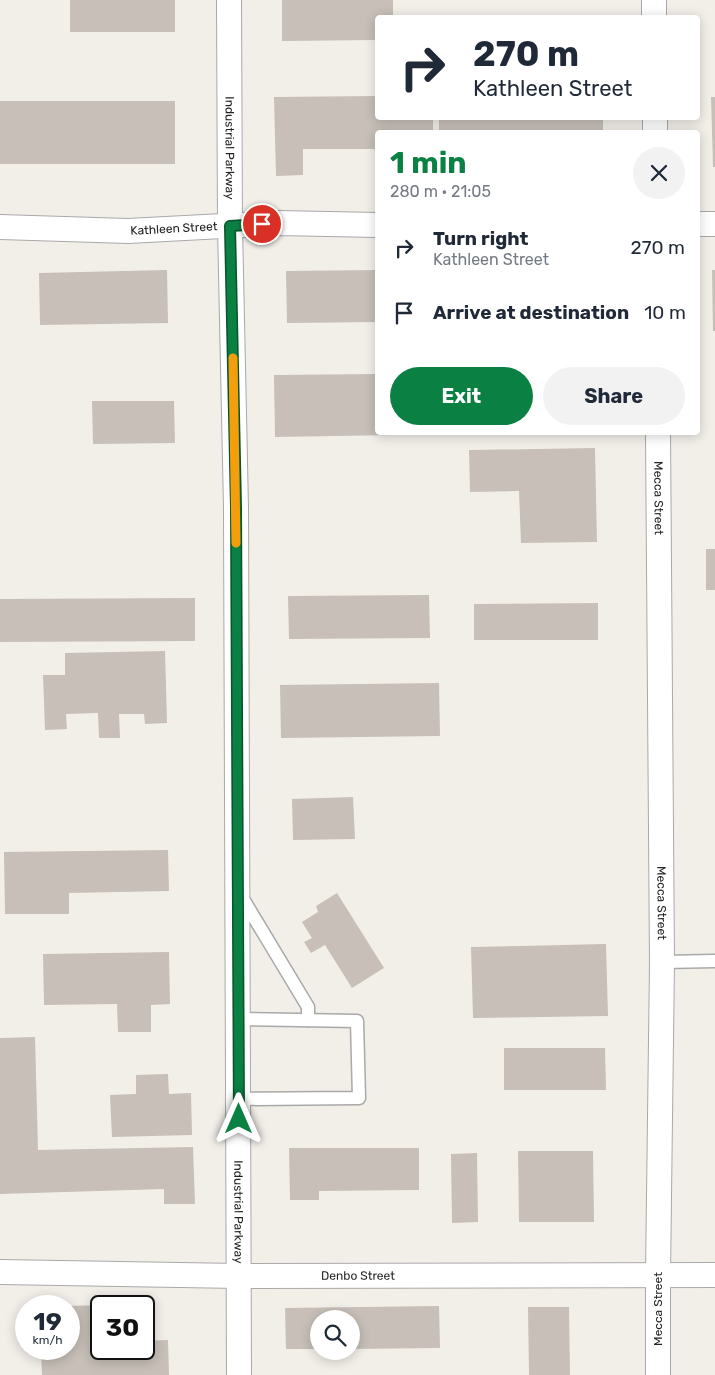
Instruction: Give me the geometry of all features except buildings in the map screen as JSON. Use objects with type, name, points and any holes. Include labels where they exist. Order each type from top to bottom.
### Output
[{"type":"street","name":"Industrial Parkway","points":[[230,0],[230,226],[236,508],[239,1375]]},
{"type":"street","points":[[654,0],[654,15]]},
{"type":"street","name":"Kathleen Street","points":[[0,226],[128,231],[278,224],[375,225]]},
{"type":"street","points":[[700,224],[715,224]]},
{"type":"street","name":"Mecca Street","points":[[658,435],[662,962],[658,1375]]},
{"type":"street","name":"Denbo Street","points":[[0,1272],[239,1276],[715,1275]]},
{"type":"lane","points":[[238,889],[308,1007],[308,1020]]},
{"type":"lane","points":[[662,962],[715,961]]},
{"type":"lane","points":[[238,1019],[358,1021],[359,1098],[238,1099]]},
{"type":"slow traffic","points":[[233,358],[236,543]]},
{"type":"route","points":[[239,1119],[236,508],[230,226],[262,224]]}]
